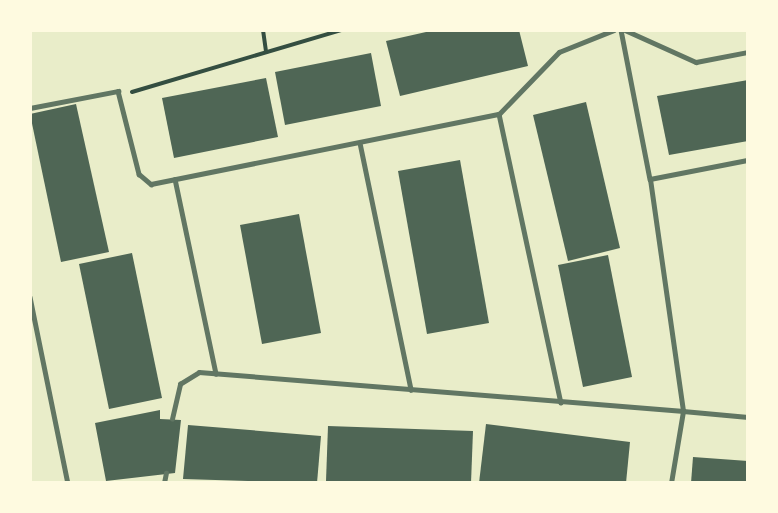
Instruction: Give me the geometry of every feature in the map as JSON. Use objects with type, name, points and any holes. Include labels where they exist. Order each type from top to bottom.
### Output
[{"type":"lane","points":[[30,108],[112,90],[123,95],[142,180],[175,179],[499,114],[559,52],[614,30]]},
{"type":"lane","points":[[621,30],[650,179],[683,411],[671,483]]},
{"type":"lane","points":[[626,30],[696,62],[748,52]]},
{"type":"lane","points":[[499,114],[561,402]]},
{"type":"lane","points":[[360,143],[411,390]]},
{"type":"lane","points":[[650,179],[748,160]]},
{"type":"lane","points":[[175,179],[216,374]]},
{"type":"lane","points":[[30,297],[68,483]]},
{"type":"lane","points":[[172,419],[180,384],[199,372],[748,417]]},
{"type":"lane","points":[[164,483],[166,473]]},
{"type":"path","points":[[263,30],[266,52]]},
{"type":"path","points":[[123,95],[341,30]]},
{"type":"building","points":[[435,30],[519,30],[528,66],[400,96],[386,41]]},
{"type":"building","points":[[371,53],[381,106],[285,125],[275,72]]},
{"type":"building","points":[[266,78],[278,137],[174,158],[162,98]]},
{"type":"building","points":[[748,80],[748,141],[669,155],[657,96]]},
{"type":"building","points":[[586,102],[620,248],[568,261],[533,115]]},
{"type":"building","points":[[76,104],[109,252],[61,262],[30,114]]},
{"type":"building","points":[[460,160],[489,323],[427,334],[398,171]]},
{"type":"building","points":[[299,214],[321,333],[262,344],[240,225]]},
{"type":"building","points":[[132,253],[162,398],[109,409],[79,264]]},
{"type":"building","points":[[608,255],[632,377],[583,387],[558,265]]},
{"type":"building","points":[[160,410],[160,419],[181,420],[175,473],[106,481],[95,423]]},
{"type":"building","points":[[486,424],[630,442],[626,483],[479,483]]},
{"type":"building","points":[[188,425],[321,436],[317,483],[183,479]]},
{"type":"building","points":[[328,426],[473,431],[471,483],[326,481]]},
{"type":"building","points":[[693,457],[748,461],[748,483],[691,483]]}]
